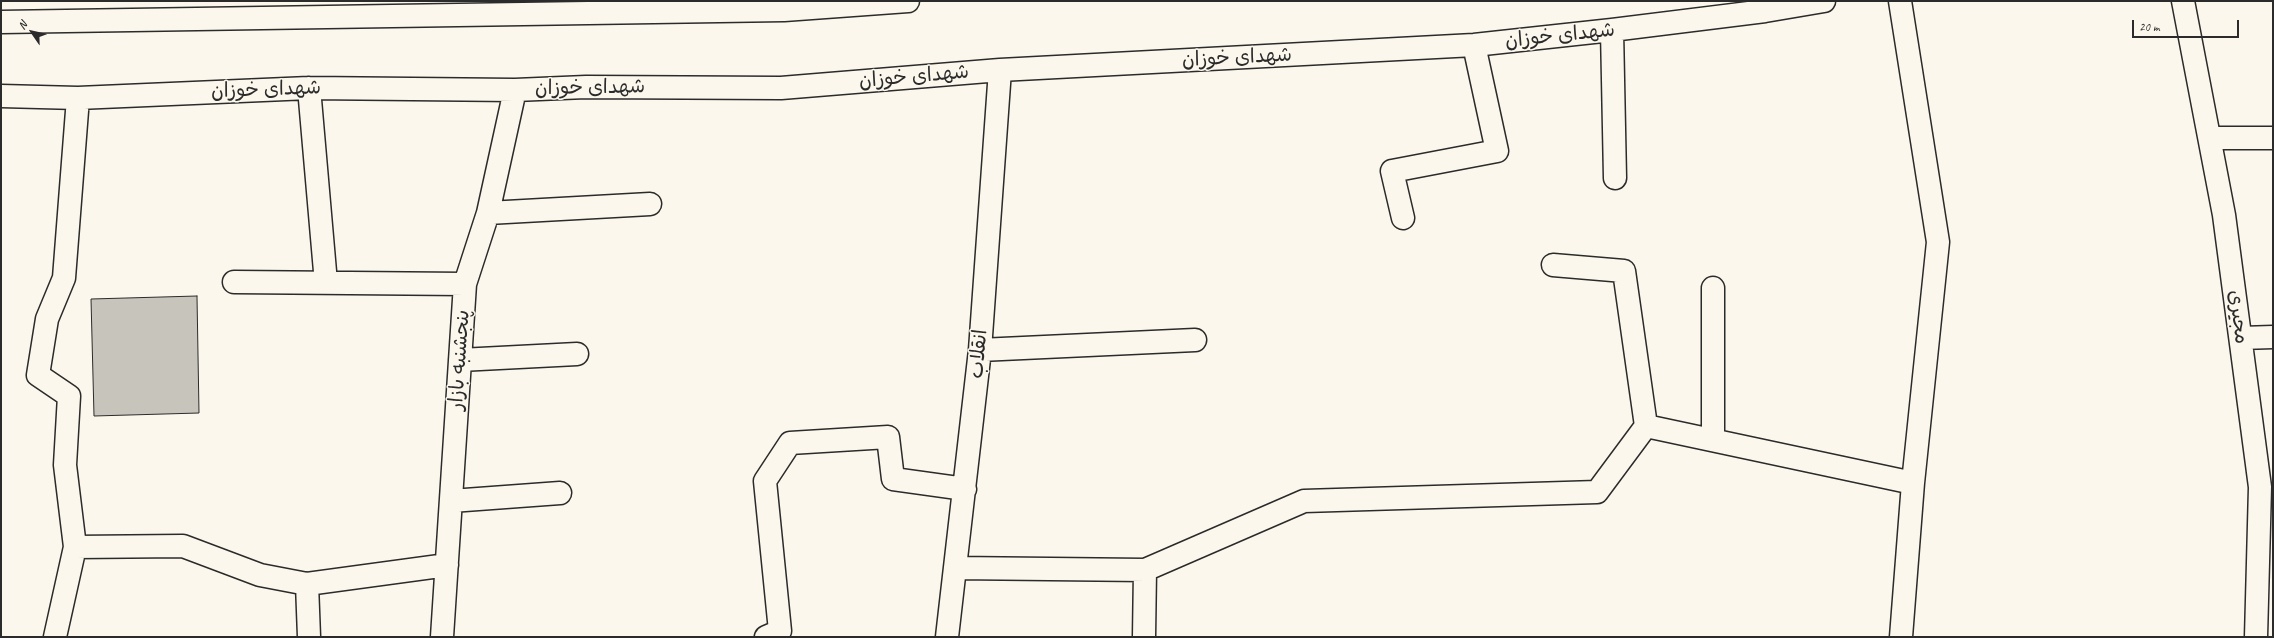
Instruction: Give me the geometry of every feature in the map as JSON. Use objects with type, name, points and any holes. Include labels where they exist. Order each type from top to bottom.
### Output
[{"type":"street","points":[[1,22],[588,7],[785,6],[908,1]]},
{"type":"street","name":"شهدای خوزان","points":[[1,96],[78,98],[309,88],[515,90],[586,87],[781,88],[1000,70],[1474,45],[1765,11],[1824,1]]},
{"type":"street","points":[[1900,1],[1938,242],[1913,483],[1901,637]]},
{"type":"street","name":"مجیری","points":[[2183,1],[2224,215],[2260,487],[2266,514],[2256,637]]},
{"type":"street","points":[[1612,30],[1615,178]]},
{"type":"street","points":[[1403,218],[1392,172],[1497,151],[1474,45]]},
{"type":"street","name":"انقلاب","points":[[947,637],[980,350],[1000,70]]},
{"type":"street","points":[[309,88],[326,283]]},
{"type":"street","name":"پنجشنبه بازار","points":[[442,637],[465,284],[488,213],[515,90]]},
{"type":"street","points":[[55,637],[75,547],[65,465],[70,396],[38,375],[47,319],[64,278],[78,98]]},
{"type":"street","points":[[2210,138],[2273,138]]},
{"type":"street","points":[[488,213],[650,204]]},
{"type":"street","points":[[955,568],[1146,570],[1304,500],[1597,492],[1646,426],[1624,270],[1553,265]]},
{"type":"street","points":[[234,282],[465,284]]},
{"type":"street","points":[[1712,288],[1714,440]]},
{"type":"street","points":[[2240,338],[2273,337]]},
{"type":"street","points":[[980,350],[1196,340]]},
{"type":"street","points":[[460,360],[577,354]]},
{"type":"street","points":[[1646,426],[1913,483]]},
{"type":"street","points":[[766,637],[780,631],[764,481],[790,443],[888,437],[893,479],[964,489]]},
{"type":"street","points":[[451,500],[560,493]]},
{"type":"street","points":[[75,547],[183,546],[260,575],[307,584],[447,565]]},
{"type":"street","points":[[1144,637],[1146,570]]},
{"type":"street","points":[[307,584],[309,637]]},
{"type":"building","points":[[197,296],[199,413],[94,416],[91,299]]}]
